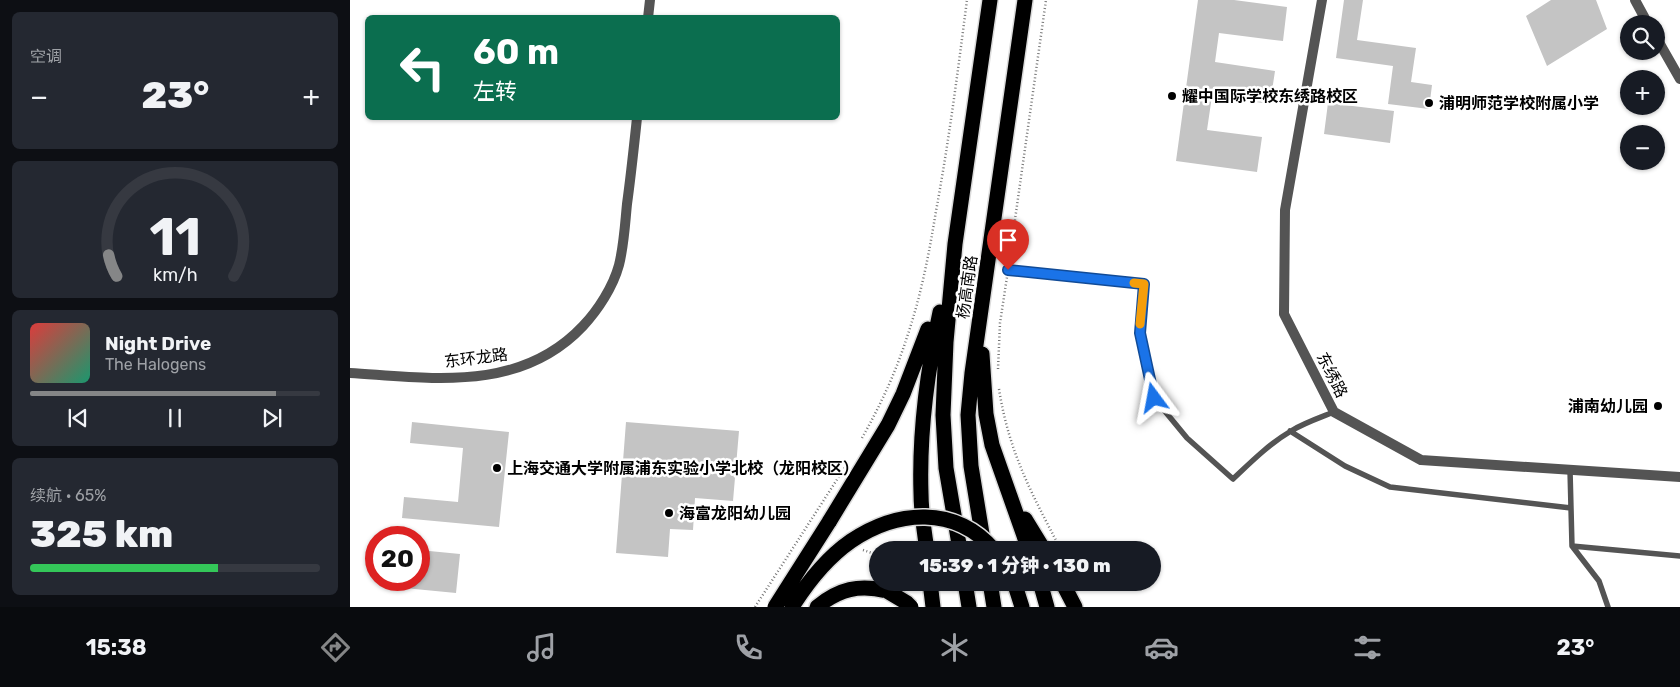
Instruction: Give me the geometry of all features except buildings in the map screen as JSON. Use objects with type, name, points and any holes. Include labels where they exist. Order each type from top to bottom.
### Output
[{"type":"highway","name":"杨高南路","points":[[958,541],[946,468],[943,415],[946,342],[955,244],[990,0]]},
{"type":"highway","name":"杨高南路","points":[[983,541],[971,466],[968,415],[972,373],[1024,0]]},
{"type":"highway","points":[[925,541],[921,494],[925,388],[955,244]]},
{"type":"highway","points":[[775,607],[871,456],[904,394],[937,304],[955,244]]},
{"type":"highway","points":[[981,317],[986,414],[992,444],[1026,541]]},
{"type":"highway","points":[[1008,494],[1038,541]]},
{"type":"highway","points":[[792,607],[812,579],[830,560],[850,542],[874,527],[898,520],[924,516],[948,519],[974,532],[987,541]]},
{"type":"highway","points":[[817,607],[829,597],[846,590],[862,588],[875,588],[887,591],[908,603],[911,607]]},
{"type":"highway","points":[[931,591],[933,607]]},
{"type":"highway","points":[[966,591],[969,607]]},
{"type":"highway","points":[[991,591],[994,607]]},
{"type":"highway","points":[[1017,591],[1022,607]]},
{"type":"highway","points":[[1043,591],[1047,606]]},
{"type":"highway","points":[[1067,591],[1075,607]]},
{"type":"street","points":[[648,15],[650,0]]},
{"type":"street","name":"东绣路","points":[[1322,0],[1285,210],[1284,314],[1334,412],[1421,460],[1680,477]]},
{"type":"street","points":[[1635,0],[1643,15]]},
{"type":"street","points":[[1665,53],[1680,79]]},
{"type":"street","name":"东环龙路","points":[[350,372],[464,378],[495,374],[522,367],[548,354],[572,337],[591,317],[607,292],[619,266],[637,120]]},
{"type":"lane","points":[[1008,270],[1144,284],[1140,333],[1154,398],[1187,438],[1233,479],[1264,450],[1290,432],[1309,421],[1334,412]]},
{"type":"lane","points":[[1290,432],[1345,466],[1390,488],[1571,508]]},
{"type":"lane","points":[[1570,470],[1572,546],[1599,581],[1608,607]]},
{"type":"lane","points":[[1572,546],[1680,556]]},
{"type":"path","points":[[859,445],[877,412],[892,378],[918,302],[944,170],[967,0]]},
{"type":"path","points":[[755,607],[848,462]]},
{"type":"slow traffic","points":[[1134,283],[1144,284],[1140,324]]},
{"type":"place","name":"耀中国际学校东绣路校区","points":[[1172,96]]},
{"type":"place","name":"浦明师范学校附属小学","points":[[1429,103]]},
{"type":"place","name":"浦南幼儿园","points":[[1658,406]]},
{"type":"place","name":"上海交通大学附属浦东实验小学北校（龙阳校区）","points":[[497,468]]},
{"type":"place","name":"海富龙阳幼儿园","points":[[669,513]]},
{"type":"route","points":[[1008,270],[1144,284],[1140,333],[1154,398]]}]
